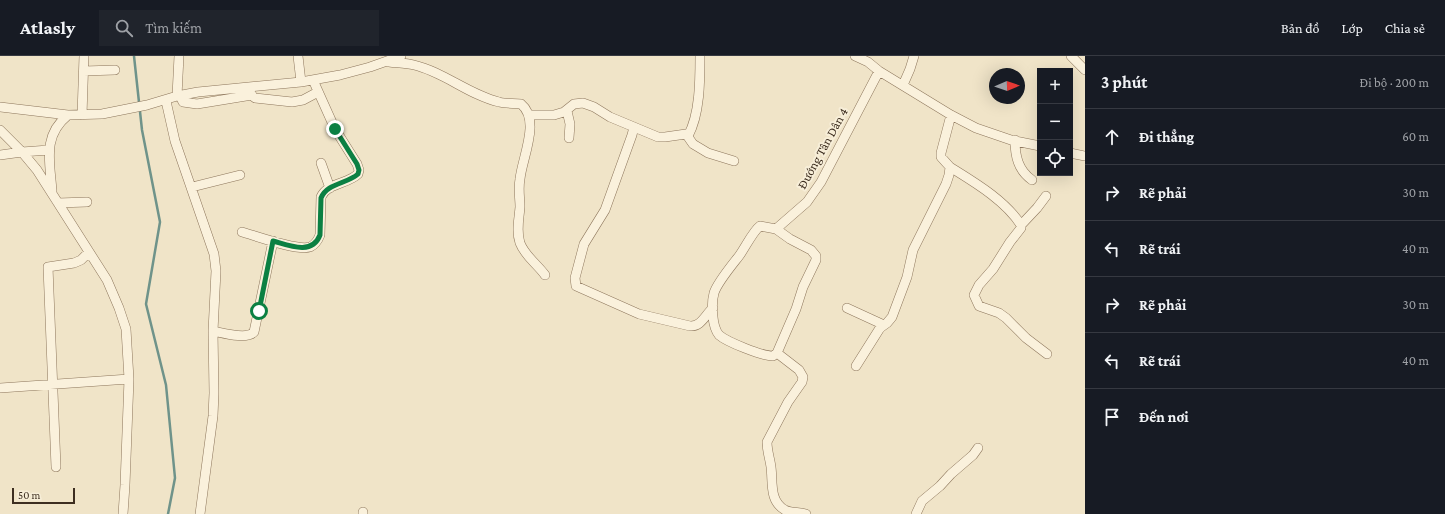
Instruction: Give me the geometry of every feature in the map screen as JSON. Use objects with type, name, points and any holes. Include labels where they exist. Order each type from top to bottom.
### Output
[{"type":"street","points":[[82,115],[84,56]]},
{"type":"street","points":[[178,96],[179,56]]},
{"type":"street","points":[[298,56],[301,82]]},
{"type":"street","points":[[0,107],[68,115],[102,114],[147,105],[198,92],[251,91],[340,75],[385,59],[401,56]]},
{"type":"street","points":[[688,136],[693,127],[700,82],[700,56]]},
{"type":"street","points":[[856,56],[868,62],[879,71],[951,115],[976,128],[1037,145]]},
{"type":"street","points":[[903,85],[914,56]]},
{"type":"street","points":[[1071,56],[1085,70]]},
{"type":"street","points":[[385,59],[415,65],[428,70],[463,88],[491,100],[521,104],[530,115],[529,145],[523,162],[520,179],[518,232],[523,249],[530,260],[545,274]]},
{"type":"street","points":[[84,71],[115,70]]},
{"type":"street","name":"Đướng Tân Dân 4","points":[[776,229],[807,202],[821,182],[879,71]]},
{"type":"street","points":[[242,232],[296,248],[304,248],[314,245],[320,235],[322,193],[357,176],[359,170],[354,158],[335,129],[313,80]]},
{"type":"street","points":[[251,91],[257,98],[289,102],[303,100],[318,92]]},
{"type":"street","points":[[166,100],[175,141],[206,229],[215,260],[216,270],[213,331],[213,416],[200,514]]},
{"type":"street","points":[[530,115],[554,115],[567,110],[574,104],[583,103],[594,107],[610,117],[658,137],[670,137],[686,134],[693,144],[708,153],[734,161]]},
{"type":"street","points":[[567,110],[570,124],[569,138]]},
{"type":"street","points":[[52,193],[49,150],[50,143],[55,128],[68,115]]},
{"type":"street","points":[[951,115],[941,157],[950,167],[976,182],[986,190],[1012,214],[1021,225]]},
{"type":"street","points":[[634,127],[605,210],[584,244],[575,278],[576,286],[639,314],[690,326],[695,326],[698,324],[713,308]]},
{"type":"street","points":[[0,130],[22,152],[37,170],[52,193],[107,280],[124,322],[128,349],[129,379],[123,514]]},
{"type":"street","points":[[1015,140],[1017,162],[1024,173],[1032,180]]},
{"type":"street","points":[[0,155],[49,150]]},
{"type":"street","points":[[1073,154],[1085,156]]},
{"type":"street","points":[[321,163],[330,188]]},
{"type":"street","points":[[856,366],[880,328],[892,317],[907,277],[913,250],[946,184],[950,167]]},
{"type":"street","points":[[192,187],[240,174]]},
{"type":"street","points":[[1046,196],[1021,225],[1021,228],[993,269],[979,285],[974,295],[979,306],[1006,318],[1026,338],[1047,354]]},
{"type":"street","points":[[58,203],[87,202]]},
{"type":"street","points":[[760,226],[776,229],[790,239],[811,250],[816,256],[816,260],[803,287],[796,309],[777,352],[773,356],[761,354],[720,335],[714,324],[713,308],[714,293],[726,272],[739,256],[757,228],[760,226]]},
{"type":"street","points":[[213,331],[242,336],[252,334],[254,332],[273,241]]},
{"type":"street","points":[[56,468],[48,267],[74,263],[81,260],[89,252]]},
{"type":"street","points":[[847,308],[884,325]]},
{"type":"street","points":[[777,352],[799,370],[802,377],[802,382],[788,402],[767,442],[773,489],[776,502],[783,509],[786,511],[806,514]]},
{"type":"street","points":[[0,388],[129,379]]},
{"type":"street","points":[[916,514],[922,501],[940,486],[950,474],[978,448]]},
{"type":"waterway","points":[[134,56],[142,130],[160,222],[146,304],[166,385],[175,478],[168,514]]},
{"type":"route","points":[[259,311],[273,241],[296,248],[304,248],[314,245],[320,235],[322,193],[357,176],[359,172],[354,158],[335,129]]}]
